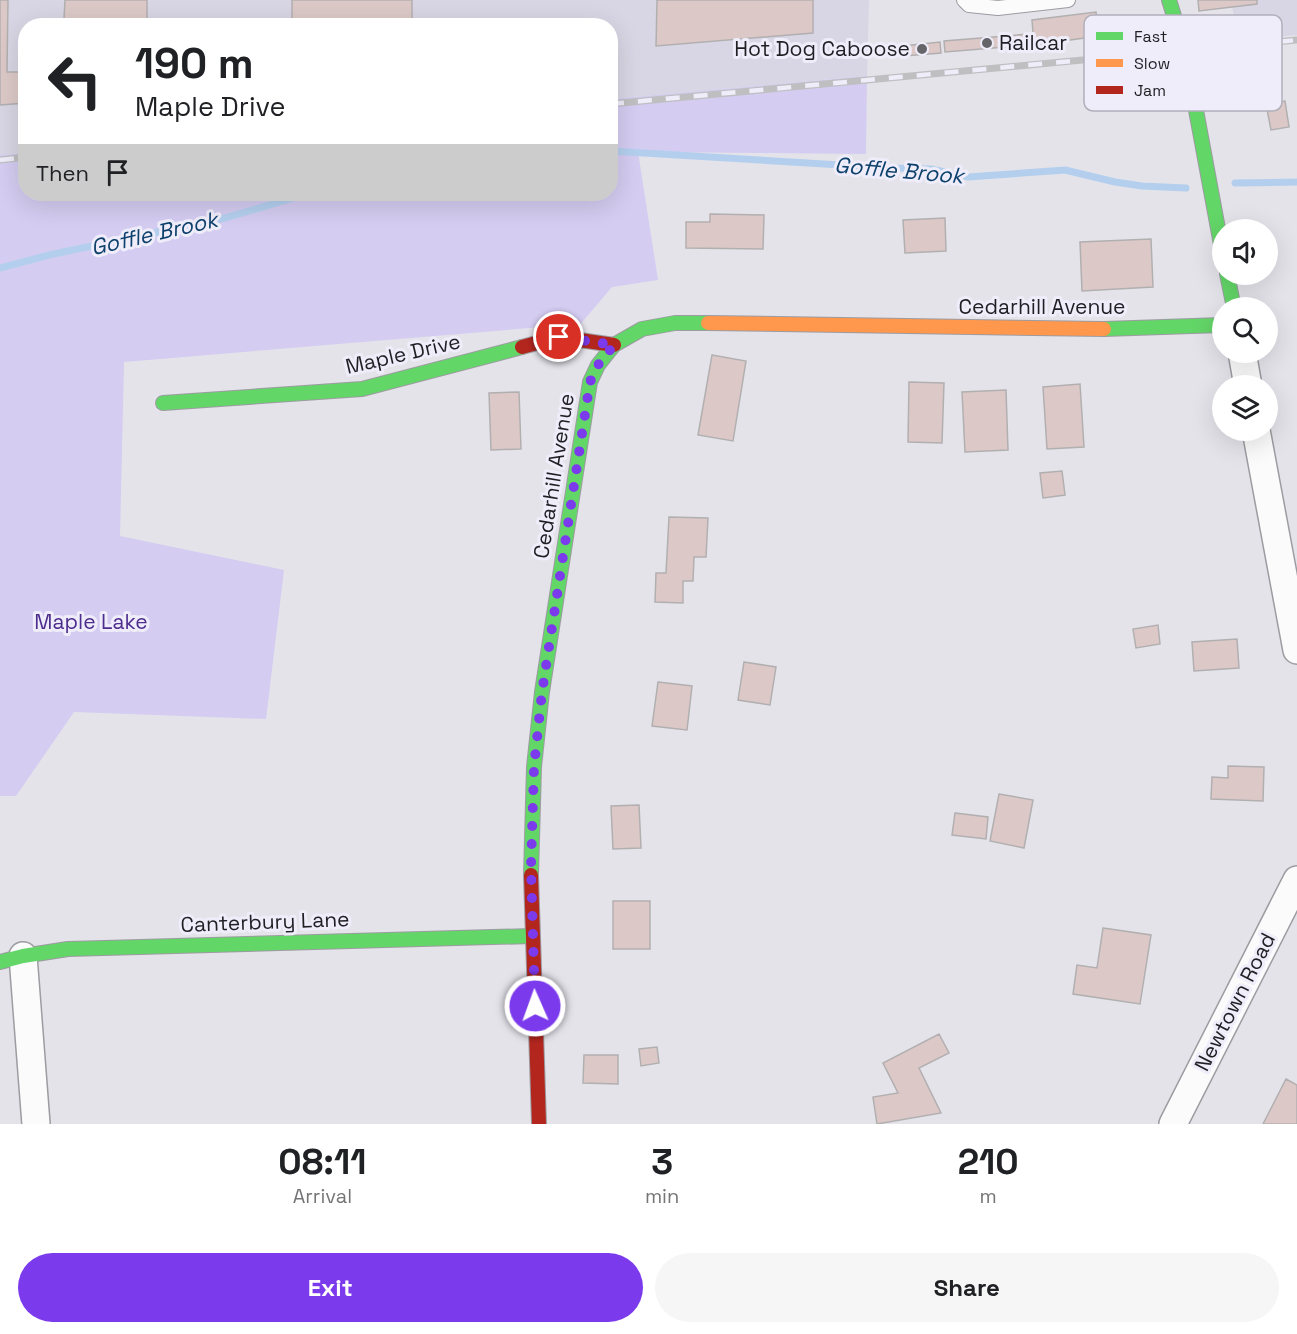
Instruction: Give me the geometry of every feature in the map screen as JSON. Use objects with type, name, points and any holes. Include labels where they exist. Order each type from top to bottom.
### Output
[{"type":"street","points":[[1169,0],[1174,15]]},
{"type":"street","points":[[1196,111],[1216,219]]},
{"type":"street","name":"Cedarhill Avenue","points":[[539,1124],[531,867],[534,778],[542,692],[590,382],[598,365],[614,345],[642,329],[675,323],[1097,329],[1212,325]]},
{"type":"street","name":"Maple Drive","points":[[163,403],[362,389],[559,337],[614,345]]},
{"type":"street","points":[[1258,441],[1297,650]]},
{"type":"street","name":"Newtown Road","points":[[1173,1124],[1297,880]]},
{"type":"street","name":"Canterbury Lane","points":[[12,959],[68,948],[532,936]]},
{"type":"street","points":[[12,959],[36,1124]]},
{"type":"lane","points":[[964,0],[969,5],[998,8],[1068,0]]},
{"type":"shaded area","points":[[0,0],[869,0],[867,76],[618,98],[618,18],[18,18],[18,154],[0,155]]},
{"type":"shaded area","points":[[1231,0],[1297,0],[1297,35],[1282,36],[1282,15],[1234,15]]},
{"type":"green space","name":"Maple Lake","points":[[867,76],[866,154],[638,152],[658,280],[612,287],[572,334],[554,326],[124,362],[120,536],[284,570],[266,719],[74,712],[16,796],[0,796],[0,155],[18,154],[18,201],[618,201],[618,98]]},
{"type":"building","points":[[0,0],[8,0],[7,72],[18,72],[18,104],[0,105]]},
{"type":"building","points":[[65,0],[147,0],[147,18],[64,18]]},
{"type":"building","points":[[292,0],[412,0],[412,18],[292,18]]},
{"type":"building","points":[[657,0],[813,0],[813,33],[656,46]]},
{"type":"building","points":[[1198,0],[1257,0],[1257,4],[1199,11]]},
{"type":"building","points":[[1096,12],[1096,15],[1084,15],[1084,38],[1034,45],[1032,20]]},
{"type":"building","name":"Railcar","points":[[1029,34],[1029,45],[945,52],[944,41]]},
{"type":"building","name":"Hot Dog Caboose","points":[[940,42],[941,53],[904,56],[903,46]]},
{"type":"building","points":[[1282,101],[1285,101],[1289,127],[1271,130],[1267,111],[1282,111]]},
{"type":"building","points":[[710,214],[764,215],[763,249],[686,248],[686,222],[710,222]]},
{"type":"building","points":[[945,218],[946,251],[905,253],[903,220]]},
{"type":"building","points":[[1151,239],[1153,287],[1082,291],[1080,242]]},
{"type":"building","points":[[712,355],[746,361],[733,441],[698,435]]},
{"type":"building","points":[[909,382],[944,383],[942,443],[908,442]]},
{"type":"building","points":[[1080,384],[1084,447],[1047,449],[1043,387]]},
{"type":"building","points":[[1006,390],[1008,450],[965,452],[962,392]]},
{"type":"building","points":[[519,392],[521,449],[491,450],[489,393]]},
{"type":"building","points":[[1062,471],[1065,495],[1043,498],[1040,473]]},
{"type":"building","points":[[669,517],[708,518],[706,557],[694,557],[693,581],[683,581],[683,603],[655,602],[656,573],[666,573]]},
{"type":"building","points":[[1158,625],[1160,644],[1136,648],[1133,629]]},
{"type":"building","points":[[1237,639],[1239,668],[1194,671],[1192,642]]},
{"type":"building","points":[[744,662],[776,667],[770,705],[738,700]]},
{"type":"building","points":[[658,682],[692,686],[687,730],[652,726]]},
{"type":"building","points":[[1228,766],[1264,767],[1263,801],[1211,799],[1212,777],[1228,778]]},
{"type":"building","points":[[999,794],[1033,800],[1024,848],[990,841]]},
{"type":"building","points":[[639,805],[641,848],[613,849],[611,806]]},
{"type":"building","points":[[955,813],[988,817],[986,839],[952,835]]},
{"type":"building","points":[[613,901],[650,901],[650,949],[613,949]]},
{"type":"building","points":[[1103,928],[1151,935],[1140,1004],[1073,994],[1077,965],[1097,968]]},
{"type":"building","points":[[939,1034],[949,1053],[919,1068],[941,1113],[877,1124],[873,1097],[898,1093],[883,1063]]},
{"type":"building","points":[[657,1047],[659,1063],[641,1066],[639,1049]]},
{"type":"building","points":[[584,1055],[618,1055],[618,1084],[583,1083]]},
{"type":"building","points":[[1286,1079],[1297,1085],[1297,1124],[1263,1124]]},
{"type":"waterway","name":"Goffle Brook","points":[[618,151],[931,169],[968,177],[1065,170],[1115,182],[1186,188]]},
{"type":"waterway","name":"Goffle Brook","points":[[1235,183],[1297,182]]},
{"type":"waterway","name":"Goffle Brook","points":[[0,268],[49,255],[225,218],[283,201]]},
{"type":"railway","points":[[1282,41],[1297,40]]},
{"type":"railway","points":[[618,103],[1084,60]]},
{"type":"railway","points":[[0,160],[18,158]]},
{"type":"traffic: fast","points":[[1169,0],[1174,15]]},
{"type":"traffic: fast","points":[[1196,111],[1216,219]]},
{"type":"traffic: fast","points":[[1229,285],[1232,297]]},
{"type":"traffic: fast","points":[[531,875],[534,767],[542,692],[590,382],[598,365],[614,345],[642,329],[675,323],[708,323]]},
{"type":"traffic: fast","points":[[1104,329],[1212,325]]},
{"type":"traffic: fast","points":[[163,403],[362,389],[522,347]]},
{"type":"traffic: fast","points":[[0,962],[68,949],[532,936]]},
{"type":"traffic: slow","points":[[708,323],[1104,329]]},
{"type":"traffic: jam","points":[[522,347],[559,337],[614,345]]},
{"type":"traffic: jam","points":[[531,875],[539,1124]]},
{"type":"place","name":"Railcar","points":[[987,43]]},
{"type":"place","name":"Hot Dog Caboose","points":[[922,49]]},
{"type":"route","points":[[535,1006],[531,867],[534,767],[542,692],[590,382],[598,365],[614,345],[559,337]]}]
